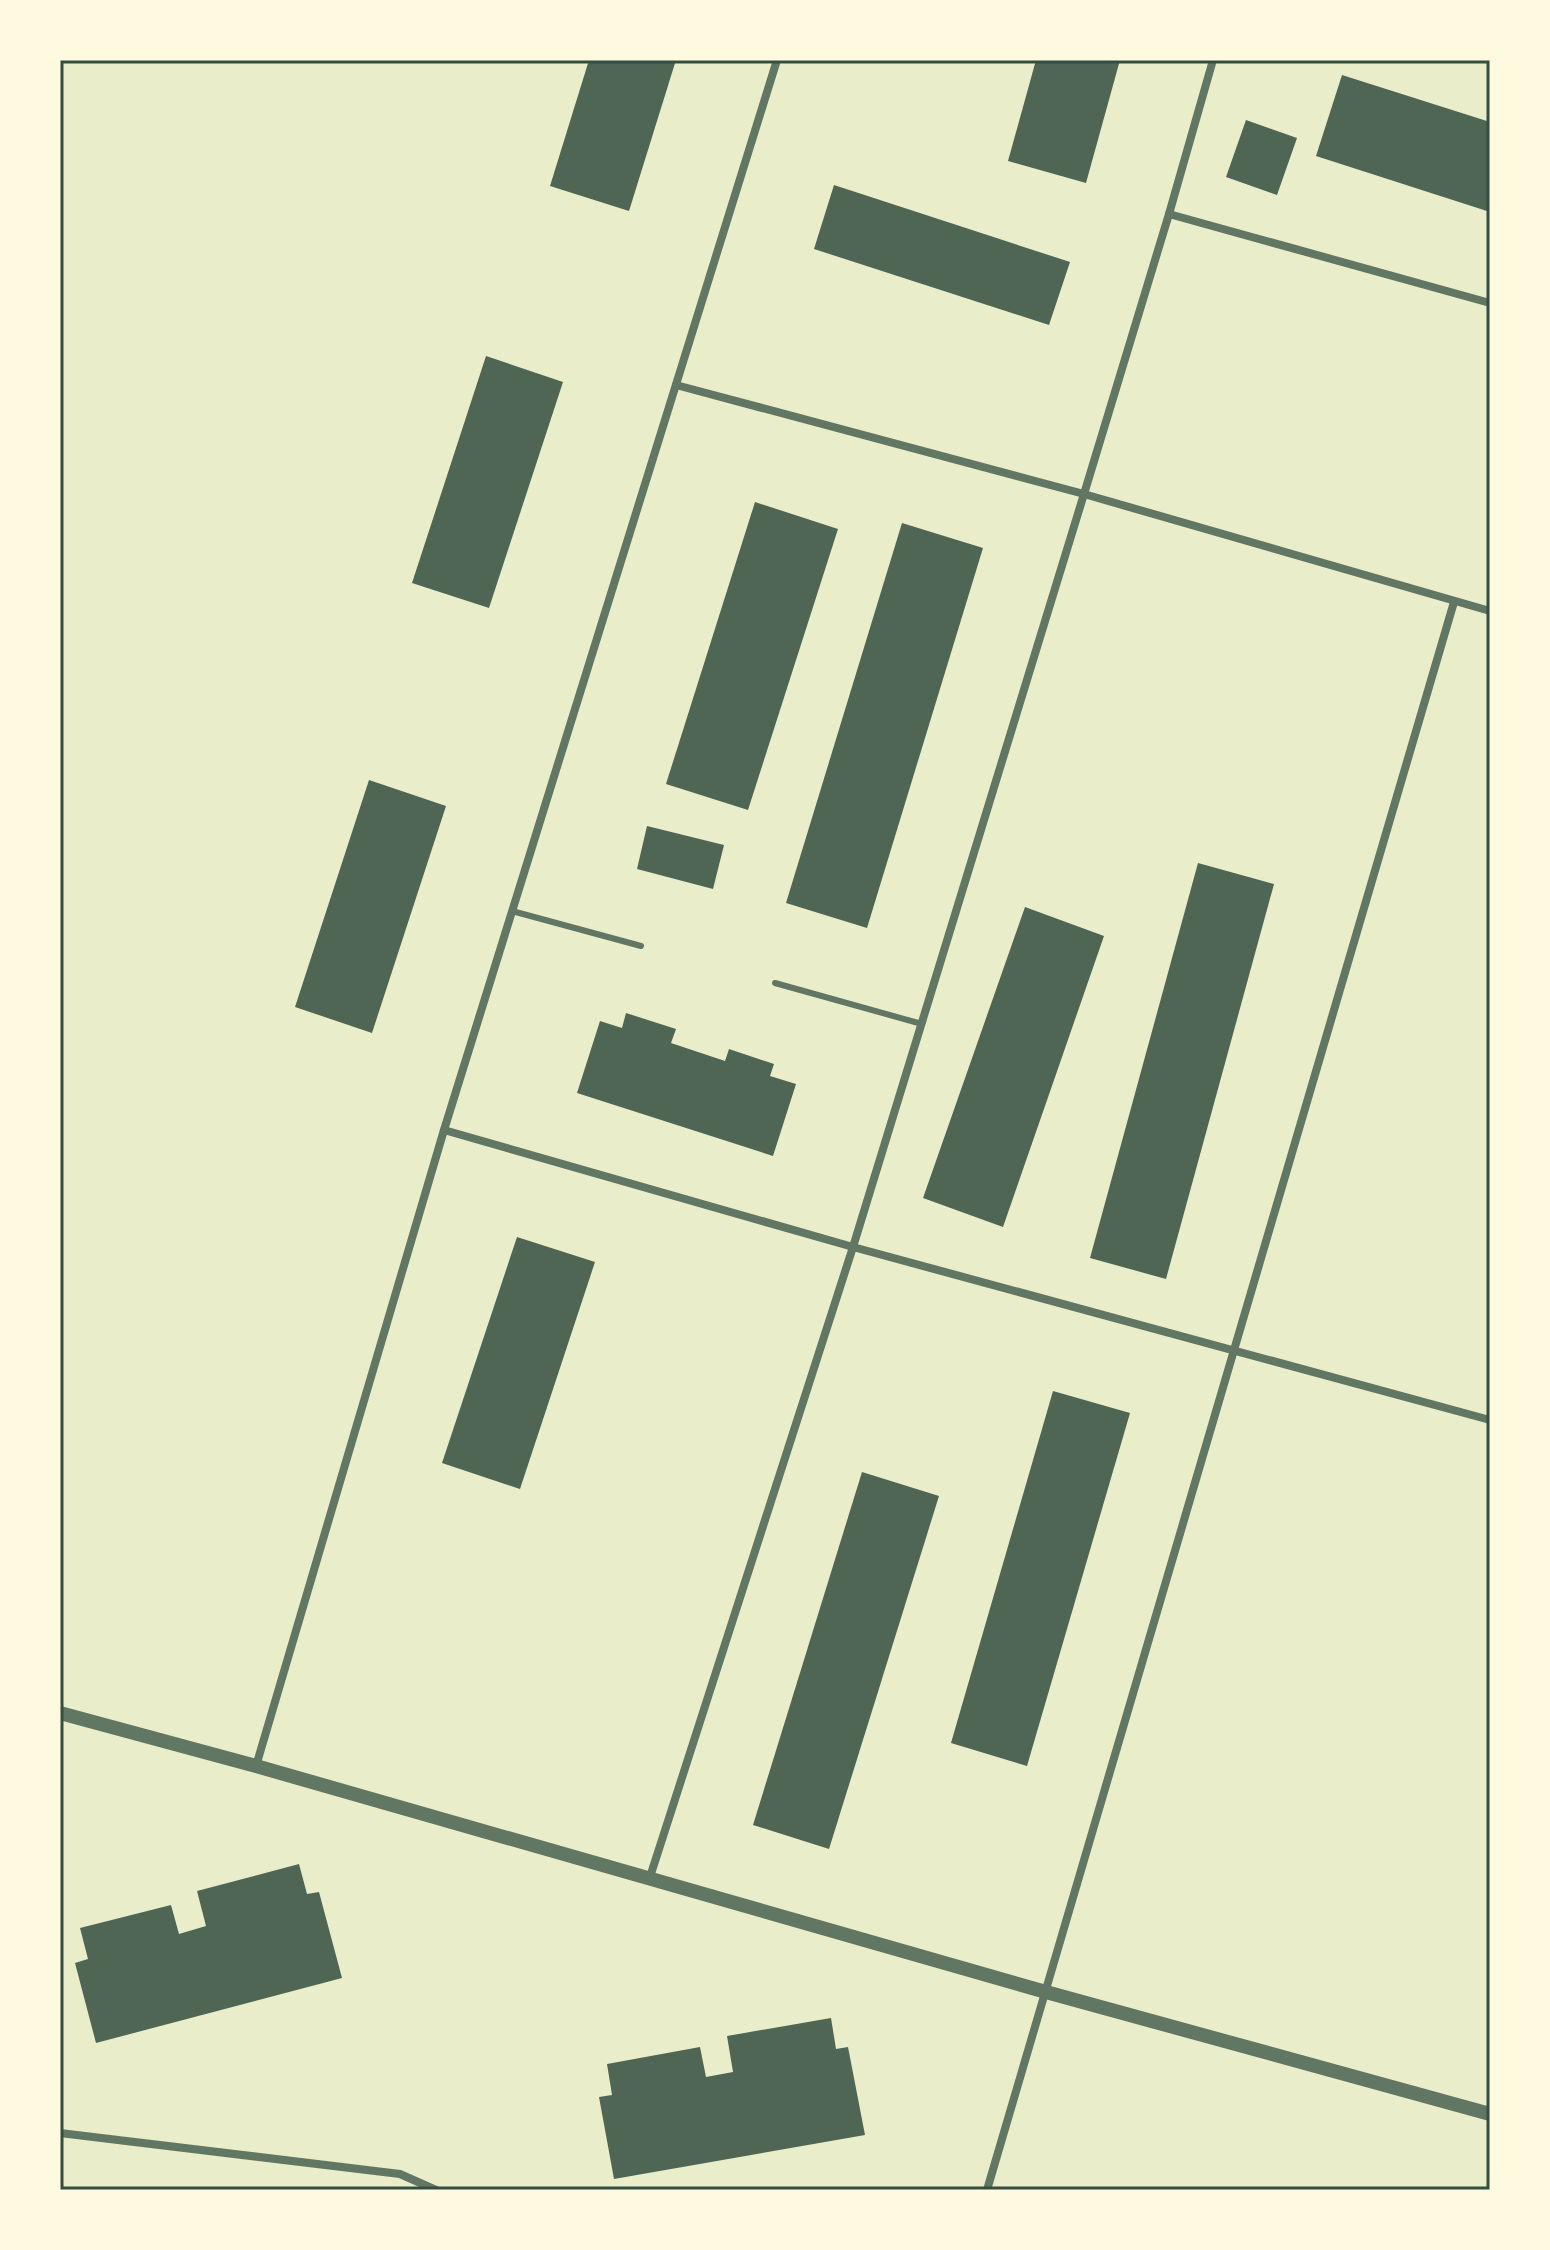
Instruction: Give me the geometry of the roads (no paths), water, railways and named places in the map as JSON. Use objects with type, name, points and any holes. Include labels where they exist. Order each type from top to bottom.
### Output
[{"type":"street","points":[[256,1766],[444,1130],[777,60]]},
{"type":"street","points":[[649,1880],[853,1247],[1169,214],[1213,60]]},
{"type":"street","points":[[1169,214],[1490,303]]},
{"type":"street","points":[[676,385],[1084,494],[1490,611]]},
{"type":"street","points":[[987,2190],[1454,602]]},
{"type":"street","points":[[444,1130],[853,1247],[1490,1420]]},
{"type":"street","points":[[61,1716],[256,1766],[1046,1992],[1490,2114]]},
{"type":"street","points":[[60,2133],[400,2174],[436,2190]]},
{"type":"lane","points":[[512,911],[641,946]]},
{"type":"lane","points":[[775,983],[922,1024]]}]
